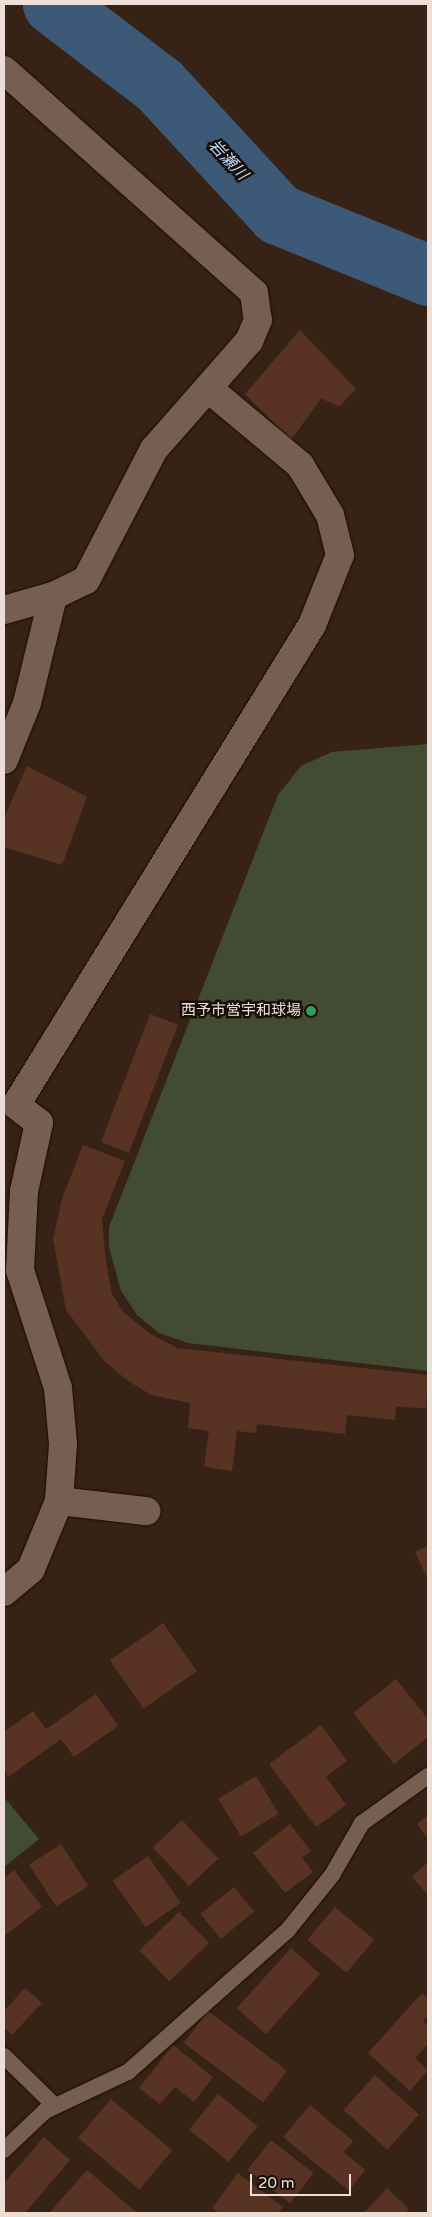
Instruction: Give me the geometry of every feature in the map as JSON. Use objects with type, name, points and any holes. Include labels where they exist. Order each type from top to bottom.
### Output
[{"type":"street","points":[[4,70],[254,293],[258,320],[249,341],[209,389],[154,449],[86,580],[53,596],[4,610]]},
{"type":"street","points":[[4,1592],[31,1568],[59,1501],[63,1444],[58,1388],[20,1270],[24,1191],[39,1123],[10,1110],[312,625],[340,554],[330,515],[300,465],[209,389]]},
{"type":"street","points":[[4,760],[27,703],[53,596]]},
{"type":"street","points":[[59,1501],[146,1511]]},
{"type":"lane","points":[[4,2150],[45,2111],[128,2072],[287,1932],[332,1875],[362,1823],[428,1776]]},
{"type":"lane","points":[[4,2056],[55,2106]]},
{"type":"green space","name":"西予市営宇和球場","points":[[428,744],[428,1371],[188,1343],[159,1333],[137,1315],[121,1291],[109,1247],[109,1227],[278,795],[301,766],[332,752]]},
{"type":"green space","points":[[4,1797],[39,1839],[4,1867]]},
{"type":"building","points":[[300,330],[356,389],[339,407],[321,398],[291,440],[245,394]]},
{"type":"building","points":[[27,766],[87,797],[62,865],[4,847],[4,818]]},
{"type":"building","points":[[150,1014],[178,1025],[129,1153],[101,1142]]},
{"type":"building","points":[[83,1145],[125,1161],[102,1219],[106,1262],[112,1294],[124,1313],[151,1334],[177,1348],[428,1375],[426,1408],[396,1407],[395,1420],[347,1415],[345,1434],[257,1424],[256,1433],[237,1431],[232,1471],[204,1467],[209,1431],[188,1428],[190,1403],[151,1395],[127,1380],[105,1362],[66,1310],[53,1239],[62,1199]]},
{"type":"building","points":[[428,1546],[428,1580],[415,1552]]},
{"type":"building","points":[[163,1623],[197,1671],[144,1709],[110,1660]]},
{"type":"building","points":[[396,1679],[428,1719],[428,1737],[394,1764],[353,1713]]},
{"type":"building","points":[[96,1694],[118,1726],[74,1757],[61,1739],[8,1777],[4,1770],[4,1732],[33,1711],[46,1729]]},
{"type":"building","points":[[321,1725],[347,1761],[326,1777],[346,1805],[316,1827],[269,1764]]},
{"type":"building","points":[[256,1776],[279,1814],[241,1836],[218,1799]]},
{"type":"building","points":[[428,1815],[428,1839],[417,1824]]},
{"type":"building","points":[[182,1820],[218,1859],[189,1886],[153,1847]]},
{"type":"building","points":[[290,1824],[311,1851],[302,1858],[313,1872],[285,1893],[253,1853]]},
{"type":"building","points":[[61,1844],[88,1886],[56,1907],[29,1865]]},
{"type":"building","points":[[148,1856],[181,1903],[145,1927],[113,1881]]},
{"type":"building","points":[[428,1862],[428,1895],[412,1877]]},
{"type":"building","points":[[14,1870],[42,1907],[4,1936],[4,1878]]},
{"type":"building","points":[[234,1887],[254,1912],[221,1939],[201,1914]]},
{"type":"building","points":[[335,1907],[374,1940],[346,1973],[307,1940]]},
{"type":"building","points":[[179,1912],[209,1943],[169,1981],[139,1950]]},
{"type":"building","points":[[291,1948],[320,1974],[266,2034],[237,2008]]},
{"type":"building","points":[[25,1988],[42,2003],[12,2035],[4,2027],[4,2011]]},
{"type":"building","points":[[422,1993],[428,1998],[428,2016],[423,2021],[428,2026],[428,2044],[415,2058],[428,2070],[410,2091],[368,2053]]},
{"type":"building","points":[[208,2011],[287,2071],[263,2103],[184,2043]]},
{"type":"building","points":[[173,2045],[213,2077],[194,2102],[175,2087],[160,2104],[139,2088]]},
{"type":"building","points":[[375,2075],[419,2114],[387,2149],[344,2110]]},
{"type":"building","points":[[218,2094],[258,2126],[229,2162],[189,2130]]},
{"type":"building","points":[[111,2099],[172,2150],[140,2189],[78,2138]]},
{"type":"building","points":[[310,2105],[353,2141],[344,2152],[365,2170],[349,2191],[283,2137]]},
{"type":"building","points":[[44,2137],[70,2160],[25,2213],[4,2213],[4,2183]]},
{"type":"building","points":[[271,2140],[314,2173],[290,2203],[248,2170]]},
{"type":"building","points":[[87,2170],[137,2213],[49,2213]]},
{"type":"building","points":[[238,2173],[283,2207],[278,2213],[219,2213],[212,2208]]},
{"type":"building","points":[[387,2188],[409,2209],[405,2213],[364,2213]]},
{"type":"waterway","name":"岩瀬川","points":[[53,4],[159,85],[278,214],[428,275]]},
{"type":"place","name":"西予市営宇和球場","points":[[311,1011]]}]
